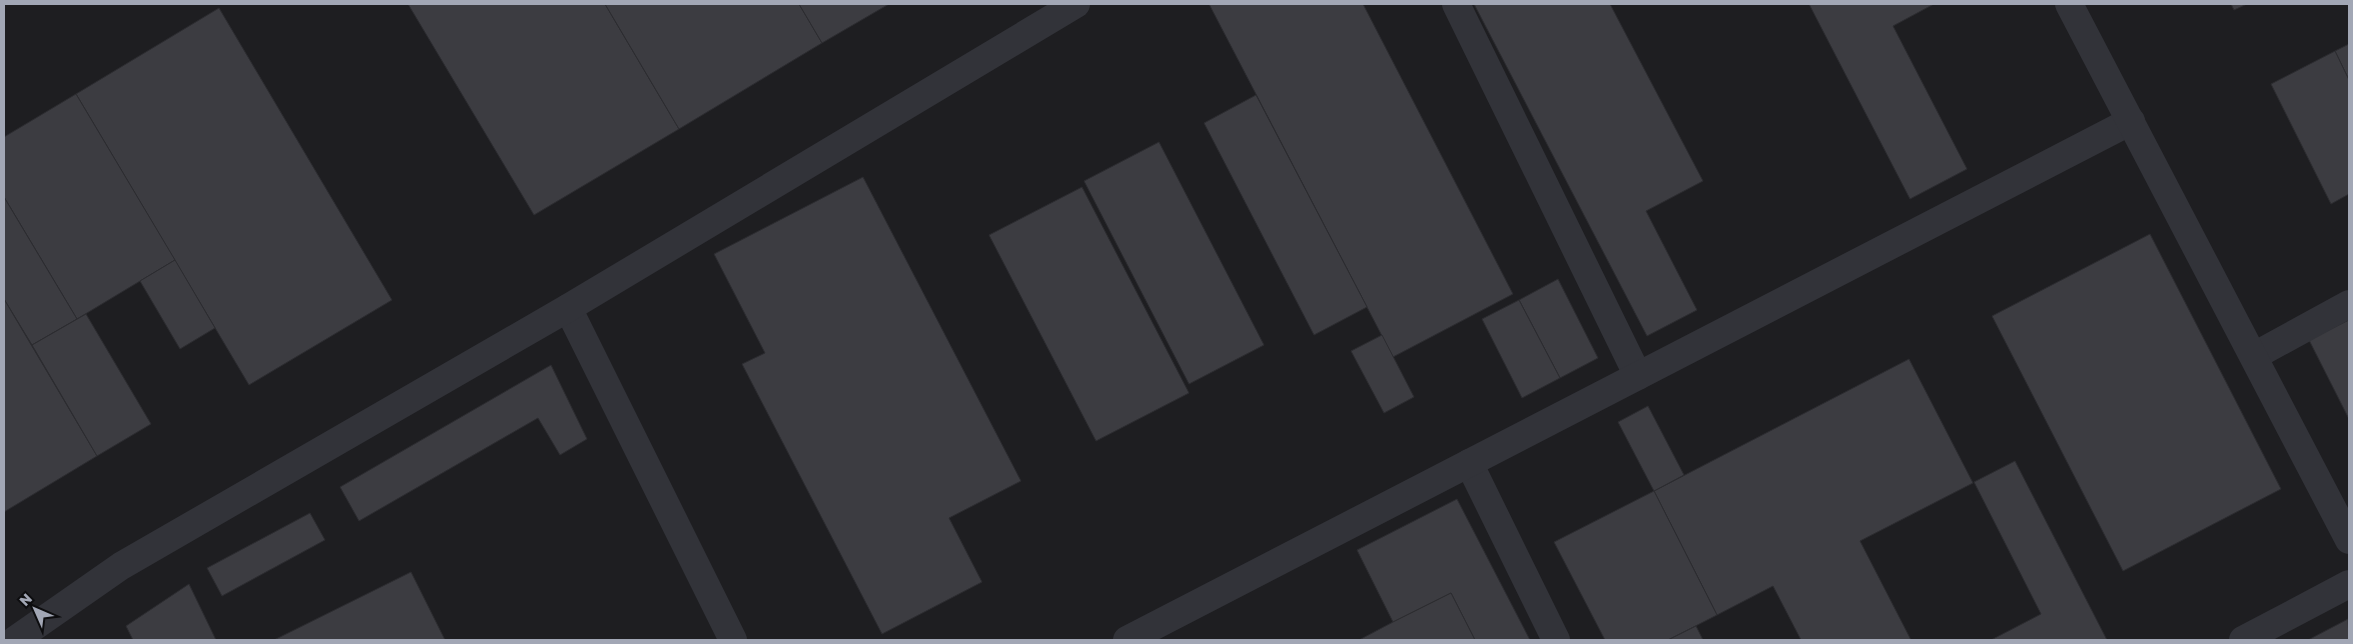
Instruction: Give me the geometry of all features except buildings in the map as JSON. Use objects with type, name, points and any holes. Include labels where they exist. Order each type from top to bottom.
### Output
[{"type":"street","points":[[15,640],[121,566],[568,308],[1076,4]]},
{"type":"street","points":[[1456,4],[1638,376]]},
{"type":"street","points":[[2069,4],[2349,540]]},
{"type":"street","points":[[1126,640],[2131,122]]},
{"type":"street","points":[[2254,356],[2349,304]]},
{"type":"street","points":[[568,308],[733,640]]},
{"type":"street","points":[[1469,463],[1556,640]]},
{"type":"street","points":[[2243,640],[2349,584]]},
{"type":"shaded area","points":[[4,4],[2349,4],[2349,640],[4,640]]}]
